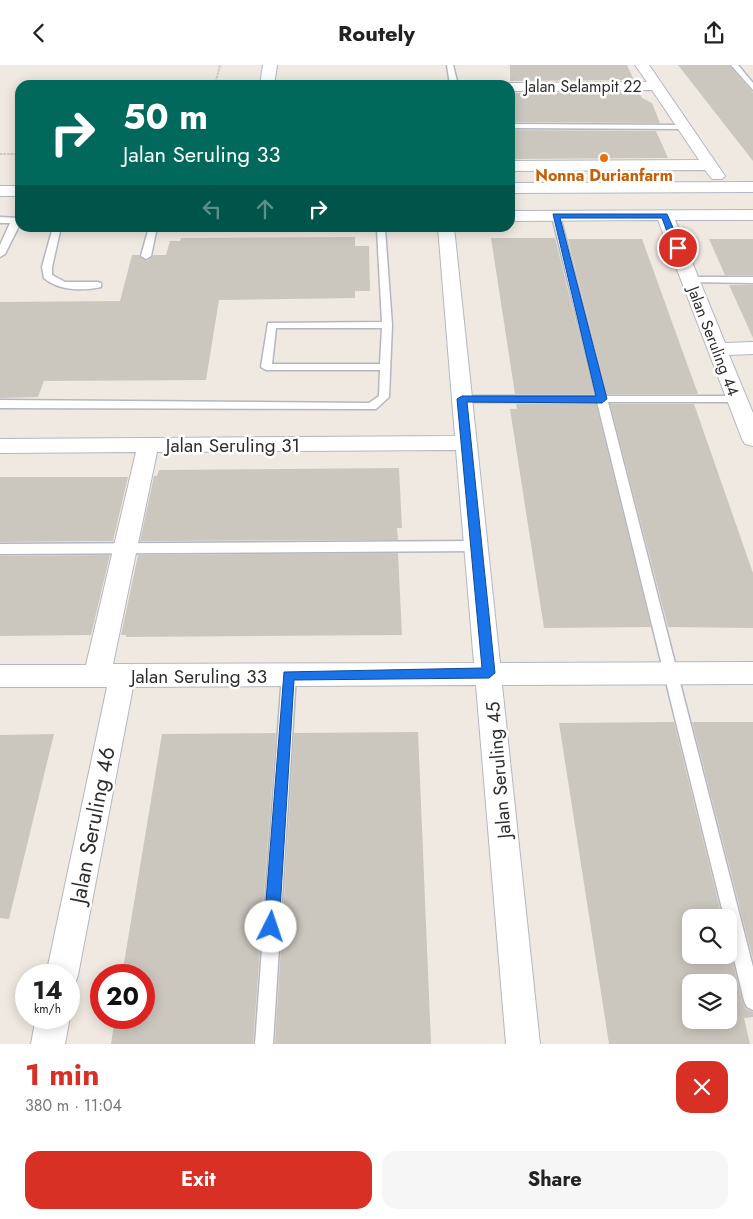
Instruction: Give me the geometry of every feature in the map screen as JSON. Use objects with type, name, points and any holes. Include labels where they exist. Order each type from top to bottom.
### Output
[{"type":"street","points":[[268,80],[270,65]]},
{"type":"street","points":[[642,65],[724,187]]},
{"type":"street","name":"Jalan Selampit 22","points":[[515,87],[656,86]]},
{"type":"street","points":[[515,166],[710,165]]},
{"type":"street","points":[[515,188],[753,187]]},
{"type":"street","points":[[0,191],[15,191]]},
{"type":"street","points":[[515,216],[753,215]]},
{"type":"street","name":"Jalan Seruling 44","points":[[665,216],[753,437]]},
{"type":"street","name":"Jalan Seruling 45","points":[[446,232],[523,1044]]},
{"type":"street","points":[[717,349],[753,349]]},
{"type":"street","name":"Jalan Seruling 31","points":[[0,446],[466,443]]},
{"type":"street","name":"Jalan Seruling 46","points":[[64,964],[109,676],[125,548],[148,445]]},
{"type":"street","name":"Jalan Seruling 33","points":[[0,676],[753,673]]},
{"type":"street","points":[[48,1044],[51,1029]]},
{"type":"lane","points":[[450,65],[453,80]]},
{"type":"lane","points":[[734,65],[753,88]]},
{"type":"lane","points":[[515,127],[684,127]]},
{"type":"lane","points":[[556,216],[753,1001]]},
{"type":"lane","points":[[0,220],[15,220]]},
{"type":"lane","points":[[0,254],[2,244],[15,224]]},
{"type":"lane","points":[[55,232],[47,267],[47,276],[53,282],[98,285]]},
{"type":"lane","points":[[146,256],[152,232]]},
{"type":"lane","points":[[0,404],[372,407],[384,397],[386,367],[387,325],[381,232]]},
{"type":"lane","points":[[690,280],[753,280]]},
{"type":"lane","points":[[386,367],[266,367],[271,325],[387,325]]},
{"type":"lane","points":[[462,399],[737,399]]},
{"type":"lane","points":[[0,549],[476,546]]},
{"type":"lane","points":[[264,1044],[288,675]]},
{"type":"path","points":[[216,80],[220,65]]},
{"type":"path","points":[[0,154],[15,154]]},
{"type":"building","points":[[510,65],[627,65],[634,80],[515,81],[510,80]]},
{"type":"building","points":[[678,65],[729,65],[753,93],[753,161]]},
{"type":"building","points":[[639,92],[642,98],[652,103],[660,123],[515,122],[515,93]]},
{"type":"building","points":[[515,130],[656,131],[668,158],[515,159]]},
{"type":"building","points":[[355,237],[355,246],[369,246],[370,291],[355,291],[355,298],[219,300],[206,380],[44,381],[38,397],[0,398],[0,302],[120,301],[132,255],[139,255],[147,261],[153,255],[166,255],[170,241],[180,241],[181,238]]},
{"type":"building","points":[[491,238],[555,238],[594,394],[515,394]]},
{"type":"building","points":[[568,239],[642,239],[698,394],[607,394]]},
{"type":"building","points":[[709,239],[753,239],[753,275],[725,275]]},
{"type":"building","points":[[729,285],[753,285],[753,338]]},
{"type":"building","points":[[516,404],[596,404],[651,627],[544,628],[510,409],[517,409]]},
{"type":"building","points":[[610,404],[694,404],[753,573],[753,628],[668,627]]},
{"type":"building","points":[[399,468],[402,528],[397,528],[398,540],[140,541],[154,476],[157,476],[159,470]]},
{"type":"building","points":[[0,477],[128,477],[113,541],[0,542]]},
{"type":"building","points":[[398,553],[402,635],[126,637],[126,635],[121,635],[138,555]]},
{"type":"building","points":[[110,555],[91,635],[0,636],[0,556]]},
{"type":"building","points":[[674,722],[720,909],[682,909],[682,964],[733,964],[736,974],[682,974],[682,1029],[737,1029],[737,979],[742,1001],[746,1009],[753,1012],[753,1017],[744,1018],[750,1044],[609,1044],[559,723]]},
{"type":"building","points":[[692,722],[753,722],[753,959]]},
{"type":"building","points":[[418,732],[431,1044],[275,1044],[294,733]]},
{"type":"building","points":[[276,733],[253,1044],[111,1044],[113,1029],[155,1029],[155,964],[124,964],[162,734]]},
{"type":"building","points":[[54,734],[9,919],[0,918],[0,735]]},
{"type":"place","name":"Nonna Durianfarm","points":[[604,158]]},
{"type":"route","points":[[271,927],[288,675],[489,673],[462,399],[602,399],[556,216],[665,216],[678,248]]}]
